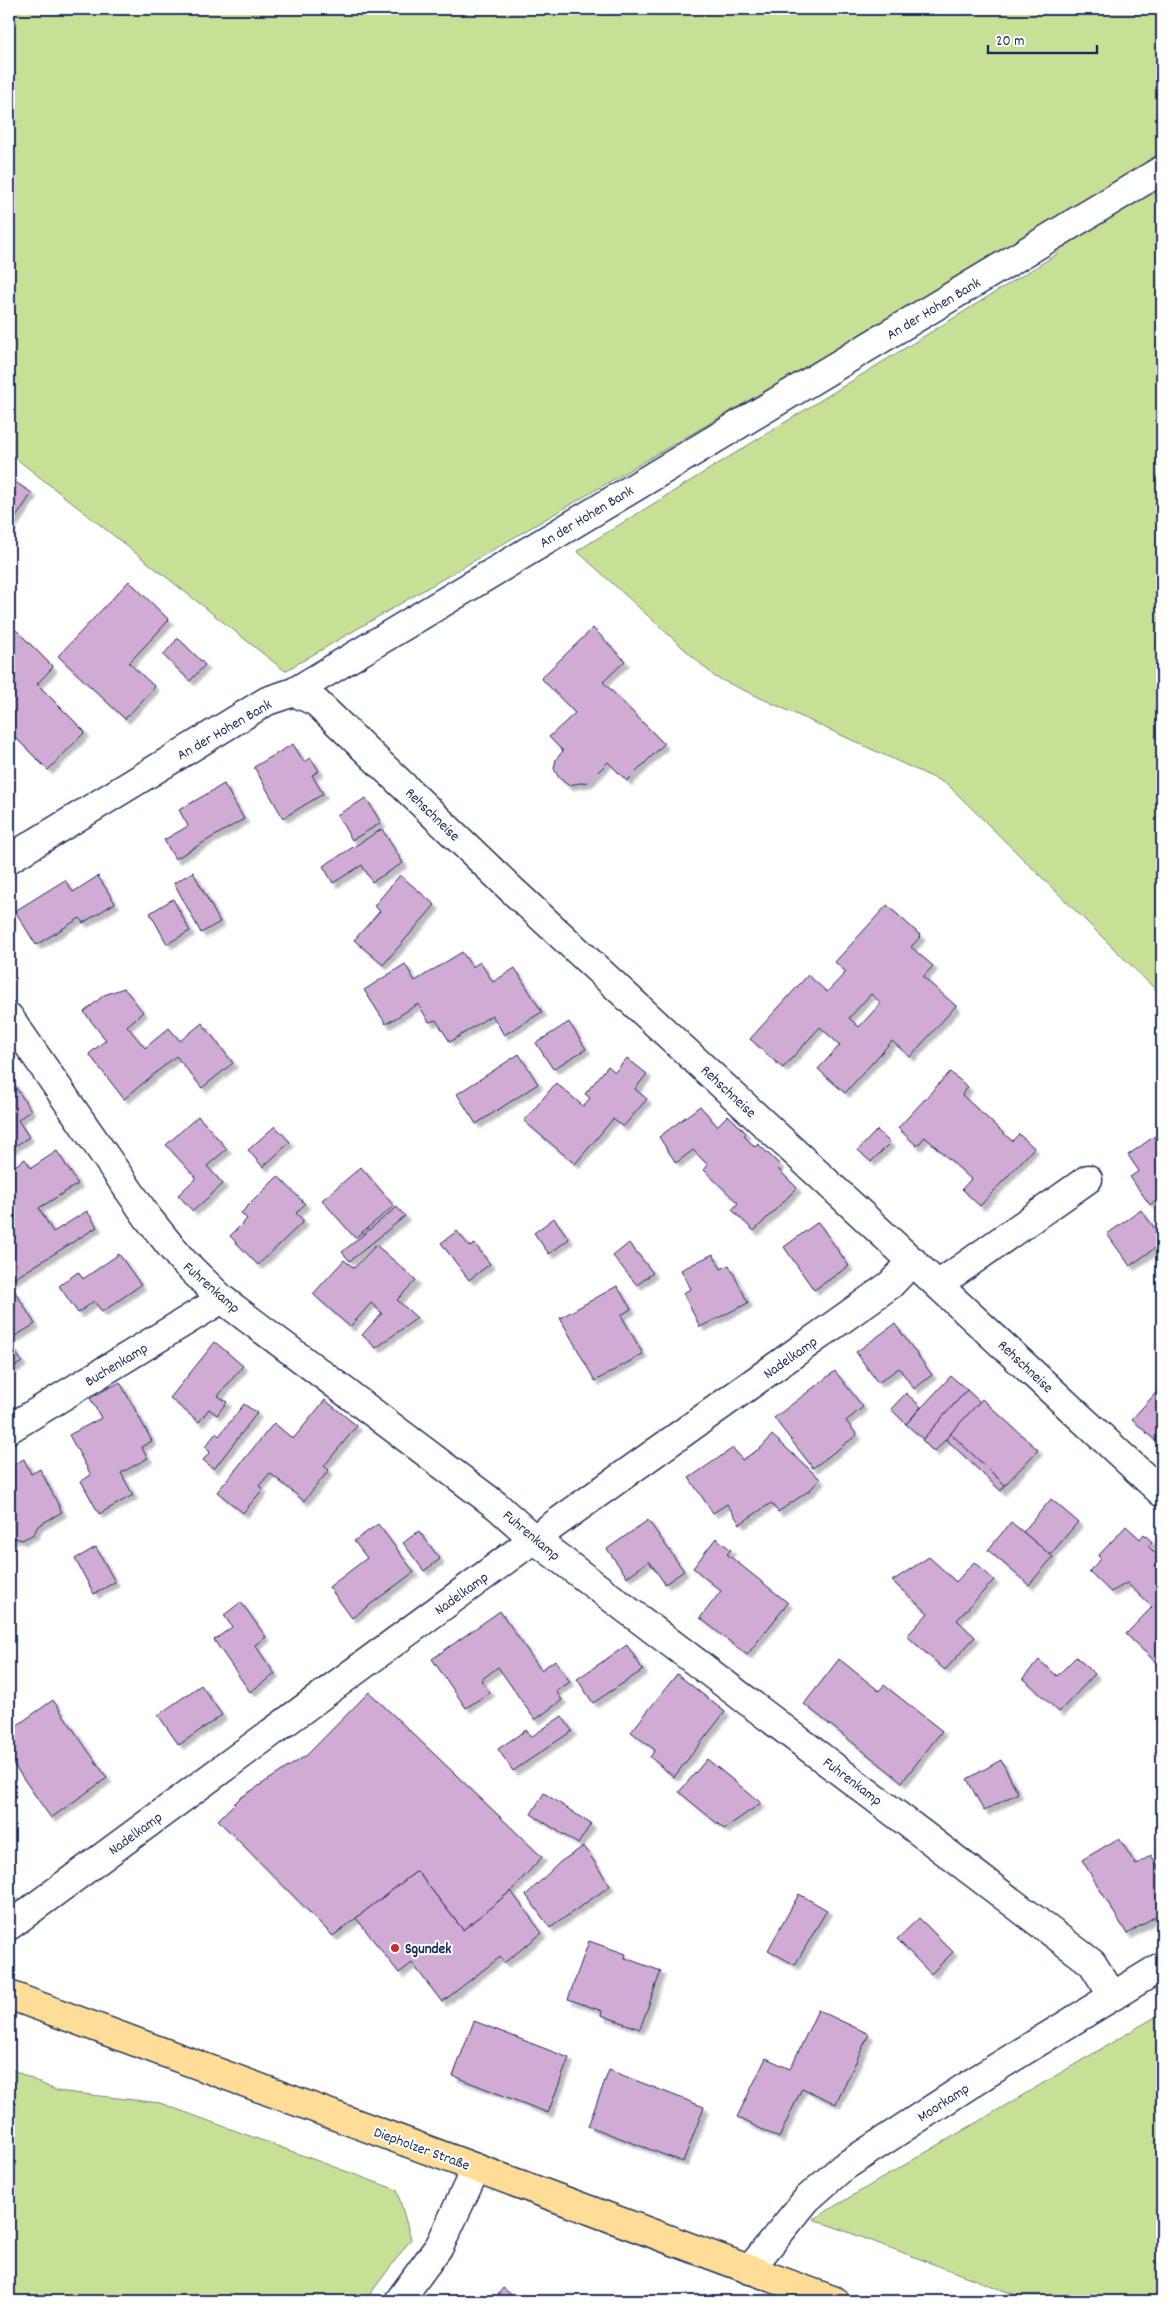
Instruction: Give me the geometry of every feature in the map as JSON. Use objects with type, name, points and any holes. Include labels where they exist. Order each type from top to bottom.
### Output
[{"type":"main road","name":"Diepholzer Straße","points":[[9,1995],[835,2301]]},
{"type":"street","name":"An der Hohen Bank","points":[[9,859],[267,701],[294,692],[1162,170]]},
{"type":"street","name":"Rehschneise","points":[[294,692],[316,702],[512,890],[1162,1493]]},
{"type":"street","name":"Fuhrenkamp","points":[[9,1017],[148,1218],[181,1259],[222,1299],[497,1506],[534,1539],[1092,1962],[1113,1996]]},
{"type":"street","points":[[938,1285],[1088,1179]]},
{"type":"street","name":"Nadelkamp","points":[[9,1926],[534,1539],[890,1286],[913,1261]]},
{"type":"street","name":"Buchenkamp","points":[[9,1429],[222,1299]]},
{"type":"street","name":"Moorkamp","points":[[749,2270],[807,2199],[842,2168],[978,2079],[1162,1966]]},
{"type":"street","points":[[398,2301],[440,2245],[476,2168]]},
{"type":"green space","points":[[9,9],[1162,9],[1162,996],[947,784],[715,677],[577,551],[1057,254],[1043,229],[285,671],[9,453]]},
{"type":"green space","points":[[1162,2013],[1162,2301],[1032,2301],[813,2219]]},
{"type":"green space","points":[[9,2068],[57,2091],[160,2103],[397,2190],[411,2239],[365,2301],[9,2301]]},
{"type":"building","points":[[9,478],[32,493],[11,525],[9,524]]},
{"type":"building","points":[[129,581],[169,620],[129,663],[155,687],[125,719],[58,656]]},
{"type":"building","points":[[13,627],[53,667],[37,684],[85,732],[48,770],[9,731],[9,631]]},
{"type":"building","points":[[593,628],[625,661],[603,682],[664,744],[627,781],[608,762],[588,782],[568,785],[559,778],[554,769],[556,759],[563,751],[549,737],[575,713],[541,678]]},
{"type":"building","points":[[178,638],[205,665],[190,681],[163,655]]},
{"type":"building","points":[[293,744],[304,762],[311,758],[319,771],[312,775],[323,794],[283,818],[254,767]]},
{"type":"building","points":[[224,784],[244,819],[175,859],[164,840],[188,826],[179,810]]},
{"type":"building","points":[[366,798],[381,823],[352,840],[337,815]]},
{"type":"building","points":[[382,829],[403,863],[372,882],[362,865],[333,883],[323,866]]},
{"type":"building","points":[[193,872],[220,922],[201,933],[174,883]]},
{"type":"building","points":[[400,875],[435,905],[383,965],[354,940],[380,911],[374,906]]},
{"type":"building","points":[[98,876],[115,903],[83,923],[80,918],[36,945],[15,911],[65,880],[73,892]]},
{"type":"building","points":[[173,899],[190,931],[167,944],[150,913]]},
{"type":"building","points":[[887,905],[921,936],[911,947],[933,966],[923,977],[956,1006],[910,1057],[892,1041],[845,1093],[818,1069],[840,1045],[820,1027],[783,1068],[750,1039],[808,975],[827,992],[846,972],[835,962]],"holes":[[[871,994],[881,1003],[859,1027],[849,1018]]]},
{"type":"building","points":[[462,952],[472,967],[480,962],[493,982],[515,968],[542,1012],[504,1035],[492,1015],[450,1042],[436,1020],[429,1022],[418,1004],[386,1024],[364,990],[405,964],[415,981]]},
{"type":"building","points":[[124,988],[143,1012],[127,1026],[145,1048],[169,1028],[180,1041],[202,1023],[233,1063],[202,1088],[176,1056],[124,1099],[89,1054],[106,1040],[84,1012],[104,995]]},
{"type":"building","points":[[569,1022],[586,1049],[553,1069],[536,1043]]},
{"type":"building","points":[[519,1054],[538,1084],[476,1124],[457,1094]]},
{"type":"building","points":[[627,1058],[647,1074],[635,1089],[647,1099],[623,1127],[613,1119],[575,1164],[524,1121],[556,1083],[583,1106],[590,1098],[585,1094],[608,1066],[615,1072]]},
{"type":"building","points":[[950,1072],[968,1087],[962,1095],[1012,1141],[1019,1134],[1034,1148],[980,1206],[962,1189],[971,1179],[925,1137],[917,1146],[898,1128]]},
{"type":"building","points":[[9,1077],[31,1110],[18,1120],[29,1137],[9,1150]]},
{"type":"building","points":[[700,1106],[717,1126],[728,1115],[746,1133],[744,1136],[755,1147],[758,1144],[780,1165],[777,1168],[797,1188],[754,1231],[732,1210],[738,1203],[704,1170],[708,1165],[693,1150],[676,1163],[659,1137]]},
{"type":"building","points":[[198,1116],[227,1149],[207,1166],[223,1184],[193,1211],[178,1195],[196,1178],[166,1145]]},
{"type":"building","points":[[275,1126],[290,1142],[263,1167],[248,1150]]},
{"type":"building","points":[[877,1130],[890,1143],[871,1162],[858,1150]]},
{"type":"building","points":[[1162,1131],[1162,1202],[1160,1198],[1150,1205],[1130,1177],[1139,1171],[1128,1155]]},
{"type":"building","points":[[57,1151],[78,1184],[39,1208],[53,1232],[87,1211],[97,1227],[9,1282],[9,1188],[13,1186],[9,1178],[9,1170],[25,1159],[31,1168]]},
{"type":"building","points":[[361,1167],[394,1206],[355,1238],[322,1200]]},
{"type":"building","points":[[278,1176],[305,1204],[296,1213],[304,1221],[258,1265],[230,1236],[247,1219],[241,1213]]},
{"type":"building","points":[[397,1207],[405,1216],[350,1261],[342,1252]]},
{"type":"building","points":[[1141,1210],[1162,1238],[1162,1243],[1130,1266],[1107,1234]]},
{"type":"building","points":[[554,1218],[569,1239],[549,1254],[534,1233]]},
{"type":"building","points":[[818,1222],[849,1266],[814,1290],[784,1247]]},
{"type":"building","points":[[457,1231],[470,1247],[475,1244],[490,1264],[469,1280],[441,1243]]},
{"type":"building","points":[[629,1243],[653,1273],[637,1285],[613,1256]]},
{"type":"building","points":[[376,1245],[416,1280],[397,1300],[417,1318],[376,1348],[362,1335],[382,1313],[371,1303],[350,1327],[313,1294],[344,1260],[354,1268]]},
{"type":"building","points":[[119,1254],[141,1285],[102,1312],[94,1301],[78,1313],[59,1286],[78,1272],[83,1279]]},
{"type":"building","points":[[713,1254],[721,1269],[729,1265],[748,1303],[700,1327],[683,1293],[691,1289],[681,1270]]},
{"type":"building","points":[[617,1286],[631,1309],[621,1315],[643,1354],[595,1381],[560,1318]]},
{"type":"building","points":[[14,1290],[35,1324],[9,1340],[9,1294]]},
{"type":"building","points":[[895,1324],[932,1375],[914,1389],[899,1368],[878,1383],[856,1352]]},
{"type":"building","points":[[9,1342],[22,1362],[9,1370]]},
{"type":"building","points":[[215,1342],[243,1366],[218,1396],[227,1402],[217,1415],[209,1409],[199,1422],[170,1398]]},
{"type":"building","points":[[835,1371],[863,1407],[846,1421],[857,1435],[813,1468],[774,1418]]},
{"type":"building","points":[[951,1376],[967,1390],[923,1439],[906,1424]]},
{"type":"building","points":[[120,1382],[152,1441],[141,1447],[148,1458],[121,1473],[133,1495],[99,1514],[81,1481],[91,1475],[69,1435],[101,1418],[90,1398]]},
{"type":"building","points":[[1162,1386],[1162,1447],[1132,1419]]},
{"type":"building","points":[[967,1390],[980,1402],[934,1452],[922,1440]]},
{"type":"building","points":[[906,1393],[921,1407],[906,1424],[891,1409]]},
{"type":"building","points":[[982,1399],[1038,1450],[1005,1485],[950,1434]]},
{"type":"building","points":[[325,1400],[357,1426],[324,1466],[329,1470],[304,1501],[270,1473],[259,1486],[263,1489],[243,1513],[217,1492],[274,1423],[293,1439]]},
{"type":"building","points":[[244,1404],[257,1413],[214,1469],[203,1460],[210,1452],[205,1447],[216,1433],[219,1436]]},
{"type":"building","points":[[951,1434],[1005,1485],[1001,1491],[946,1439]]},
{"type":"building","points":[[772,1435],[820,1479],[810,1490],[778,1512],[771,1503],[740,1524],[727,1504],[713,1513],[689,1478],[733,1448],[742,1460],[762,1447]]},
{"type":"building","points":[[24,1459],[31,1474],[40,1469],[62,1512],[38,1526],[34,1534],[22,1540],[15,1538],[9,1541],[9,1467]]},
{"type":"building","points":[[1051,1499],[1078,1522],[1050,1555],[1023,1532]]},
{"type":"building","points":[[648,1520],[684,1571],[665,1584],[649,1561],[627,1577],[607,1549]]},
{"type":"building","points":[[1011,1522],[1053,1557],[1029,1585],[988,1550]]},
{"type":"building","points":[[378,1524],[414,1572],[352,1618],[329,1587],[367,1558],[354,1541]]},
{"type":"building","points":[[1126,1526],[1140,1539],[1144,1534],[1152,1542],[1148,1546],[1162,1560],[1162,1668],[1126,1634],[1152,1607],[1127,1583],[1111,1592],[1089,1571],[1101,1559],[1098,1556]]},
{"type":"building","points":[[419,1531],[440,1559],[424,1571],[403,1543]]},
{"type":"building","points":[[716,1538],[731,1550],[727,1554],[788,1603],[747,1655],[700,1618],[721,1591],[693,1568]]},
{"type":"building","points":[[96,1547],[115,1582],[94,1594],[75,1559]]},
{"type":"building","points":[[929,1557],[956,1582],[974,1562],[994,1580],[957,1620],[975,1637],[945,1670],[907,1636],[928,1613],[892,1581]]},
{"type":"building","points":[[241,1602],[266,1637],[255,1645],[275,1674],[250,1692],[214,1640],[232,1627],[224,1615]]},
{"type":"building","points":[[500,1611],[541,1670],[555,1660],[570,1682],[556,1691],[562,1700],[535,1720],[498,1667],[481,1680],[490,1692],[466,1708],[432,1659]]},
{"type":"building","points":[[627,1645],[643,1670],[593,1703],[577,1679]]},
{"type":"building","points":[[1076,1657],[1095,1674],[1059,1712],[1023,1678],[1039,1660],[1057,1676]]},
{"type":"building","points":[[839,1659],[879,1691],[884,1685],[942,1731],[902,1782],[804,1704]]},
{"type":"building","points":[[677,1674],[725,1712],[674,1777],[650,1757],[655,1750],[631,1732]]},
{"type":"building","points":[[201,1685],[222,1715],[179,1745],[158,1715]]},
{"type":"building","points":[[369,1692],[542,1857],[511,1891],[463,1930],[417,1871],[333,1936],[218,1820],[240,1798],[307,1755]]},
{"type":"building","points":[[53,1700],[107,1778],[51,1818],[9,1758],[9,1731]]},
{"type":"building","points":[[562,1716],[572,1731],[513,1771],[498,1749],[526,1730],[531,1737]]},
{"type":"building","points":[[707,1759],[761,1803],[724,1829],[679,1792]]},
{"type":"building","points":[[1001,1760],[1018,1793],[984,1811],[967,1779]]},
{"type":"building","points":[[544,1793],[591,1824],[578,1844],[531,1814]]},
{"type":"building","points":[[1119,1838],[1136,1865],[1151,1855],[1162,1873],[1162,1912],[1127,1934],[1082,1860]]},
{"type":"building","points":[[584,1846],[610,1886],[550,1928],[526,1895],[560,1862]]},
{"type":"building","points":[[417,1871],[463,1930],[511,1891],[542,1933],[504,1963],[500,1957],[442,2002],[412,1963],[399,1973],[356,1918]]},
{"type":"building","points":[[799,1894],[827,1910],[795,1965],[768,1950]]},
{"type":"building","points":[[919,1918],[953,1952],[931,1974],[897,1939]]},
{"type":"building","points":[[589,1941],[626,1954],[625,1958],[661,1971],[640,2029],[601,2015],[602,2011],[568,1999]]},
{"type":"building","points":[[818,2010],[869,2034],[836,2104],[802,2088],[779,2138],[737,2117],[766,2058],[790,2069]]},
{"type":"building","points":[[474,2021],[569,2058],[548,2113],[453,2076]]},
{"type":"building","points":[[609,2070],[704,2107],[683,2162],[588,2126]]},
{"type":"building","points":[[503,2288],[519,2301],[493,2301]]},
{"type":"place","name":"Sgundek","points":[[395,1948]]}]
